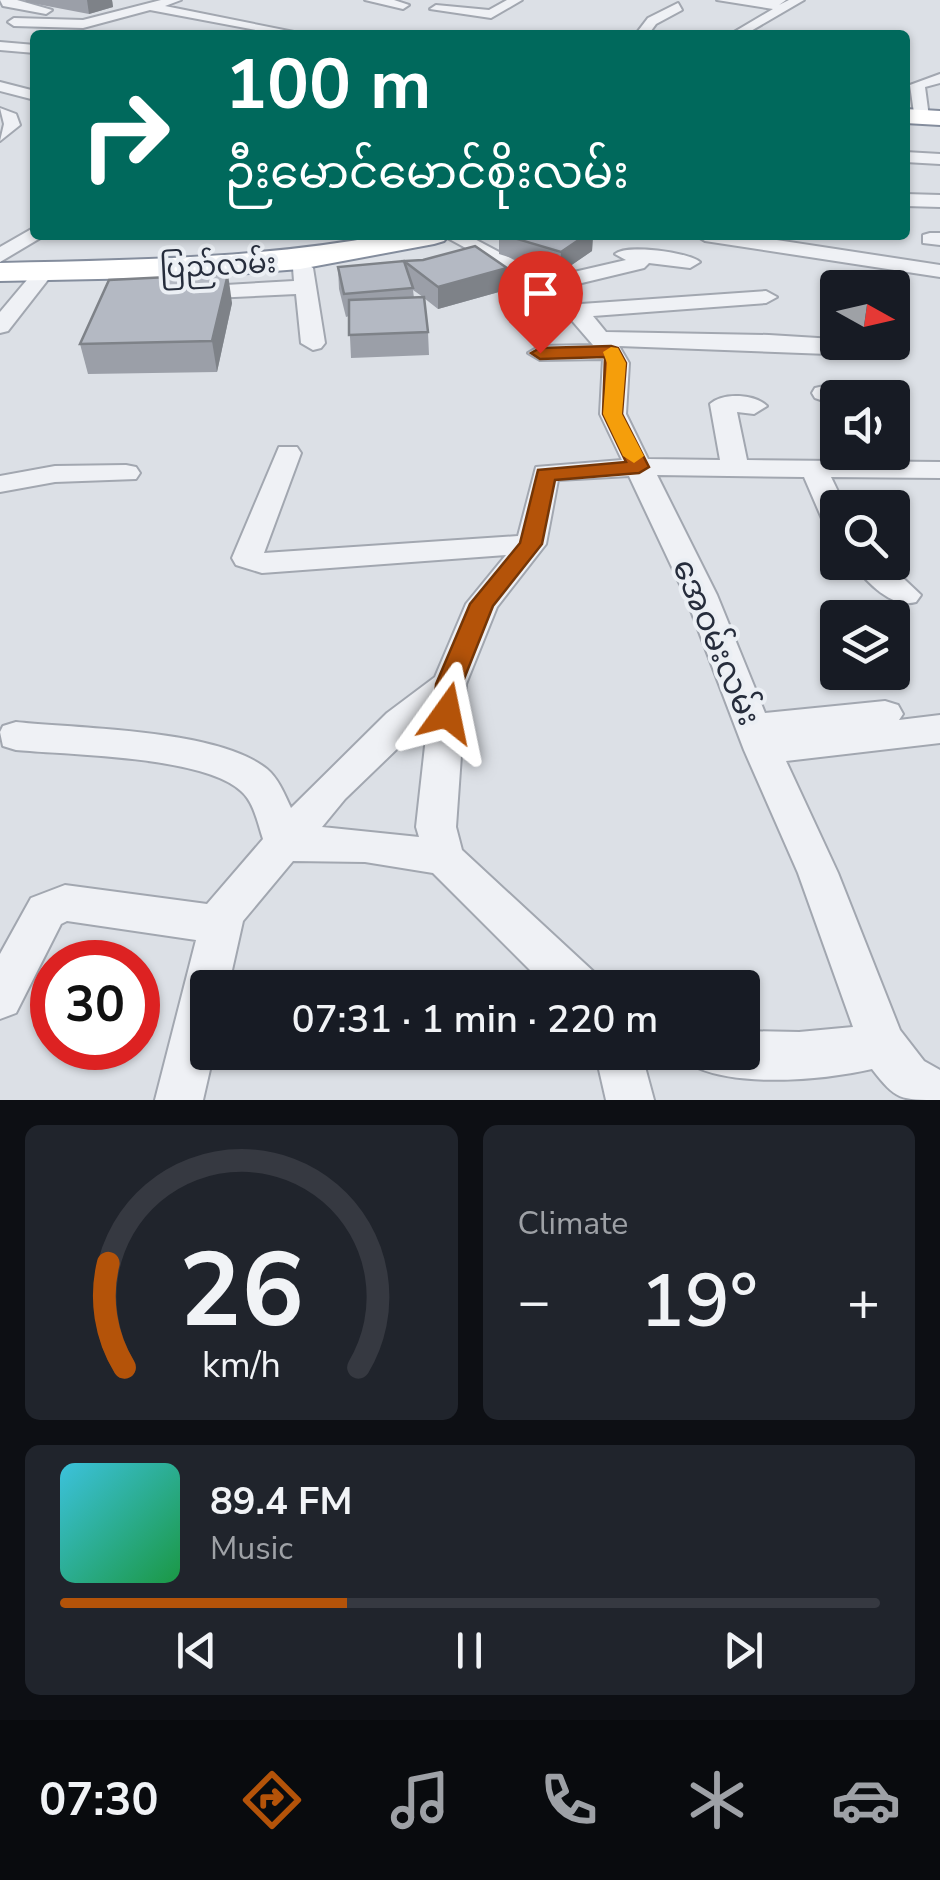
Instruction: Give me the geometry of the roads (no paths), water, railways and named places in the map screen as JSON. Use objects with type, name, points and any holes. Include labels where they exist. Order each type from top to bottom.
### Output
[{"type":"highway","name":"ပြည်လမ်း","points":[[0,258],[214,259],[298,253],[369,240]]},
{"type":"highway","name":"ပြည်လမ်း","points":[[0,272],[196,268],[304,275],[418,240]]},
{"type":"street","points":[[11,0],[3,2],[87,18],[125,3],[171,5],[282,30]]},
{"type":"street","points":[[371,0],[404,5]]},
{"type":"street","points":[[436,9],[492,14],[516,0]]},
{"type":"street","points":[[723,0],[770,6],[780,0]]},
{"type":"street","points":[[744,30],[798,0]]},
{"type":"street","points":[[7,24],[83,24],[150,4]]},
{"type":"street","points":[[105,30],[171,5]]},
{"type":"street","points":[[646,30],[652,21],[678,7]]},
{"type":"street","points":[[7,24],[54,12]]},
{"type":"street","points":[[0,13],[9,15],[7,24]]},
{"type":"street","points":[[0,46],[30,49]]},
{"type":"street","points":[[924,115],[916,85],[940,78]]},
{"type":"street","points":[[0,86],[30,95]]},
{"type":"street","points":[[0,114],[10,117],[12,126],[0,136]]},
{"type":"street","points":[[910,157],[940,159]]},
{"type":"street","points":[[910,200],[940,201]]},
{"type":"street","points":[[0,258],[30,236]]},
{"type":"street","points":[[461,240],[544,285],[608,345]]},
{"type":"street","points":[[732,240],[940,271]]},
{"type":"street","points":[[544,285],[637,264],[633,255],[690,262]]},
{"type":"street","points":[[0,326],[44,272]]},
{"type":"street","points":[[168,294],[354,272]]},
{"type":"street","points":[[304,275],[313,343]]},
{"type":"street","points":[[576,311],[766,298]]},
{"type":"street","points":[[640,329],[757,329],[774,331],[780,342]]},
{"type":"street","points":[[540,353],[608,345],[780,342],[820,345]]},
{"type":"street","name":"အေဝမ်းလမ်း","points":[[608,345],[616,363],[612,414],[702,595],[758,739],[818,872],[882,1044],[908,1078],[940,1097]]},
{"type":"street","points":[[735,468],[723,404],[754,406]]},
{"type":"street","points":[[288,452],[247,558],[262,563],[530,544]]},
{"type":"street","points":[[910,466],[940,470]]},
{"type":"street","points":[[445,860],[436,828],[449,684],[482,604],[530,544],[546,473],[639,467],[820,467]]},
{"type":"street","points":[[814,468],[824,490]]},
{"type":"street","points":[[0,484],[55,474],[126,473]]},
{"type":"street","points":[[887,580],[905,596]]},
{"type":"street","points":[[179,1100],[224,913],[346,775],[400,722],[449,684]]},
{"type":"street","points":[[758,739],[885,714]]},
{"type":"street","points":[[758,739],[940,729]]},
{"type":"street","points":[[16,736],[168,753],[237,767],[257,782],[284,845]]},
{"type":"street","points":[[284,845],[333,841],[377,844],[445,860],[560,970]]},
{"type":"street","points":[[0,998],[46,911],[65,903],[221,925]]},
{"type":"street","points":[[760,1054],[849,1053],[882,1044]]},
{"type":"street","points":[[622,1070],[630,1100]]}]
